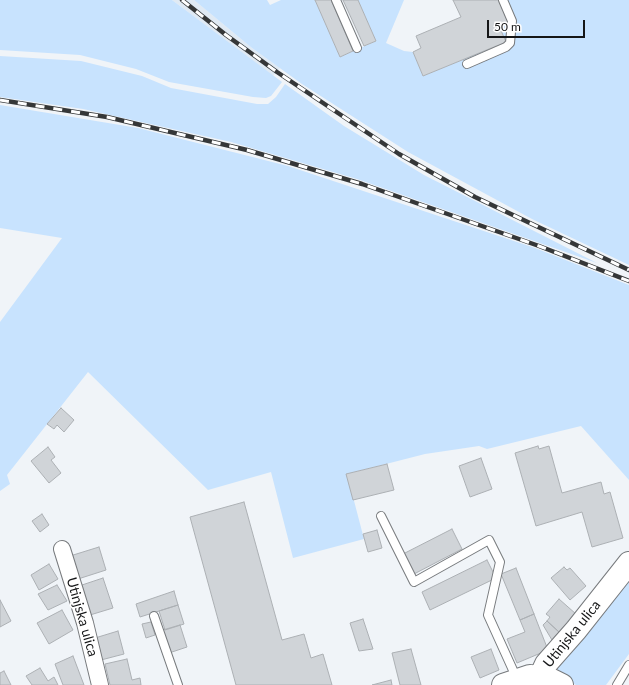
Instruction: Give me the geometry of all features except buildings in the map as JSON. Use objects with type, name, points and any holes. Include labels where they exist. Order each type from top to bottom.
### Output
[{"type":"street","name":"Utinjska ulica","points":[[62,549],[85,623],[100,685]]},
{"type":"street","name":"Utinjska ulica","points":[[510,682],[540,677],[546,664],[572,635],[629,562]]},
{"type":"street","points":[[540,677],[550,679],[562,685]]},
{"type":"lane","points":[[336,0],[357,48]]},
{"type":"lane","points":[[467,64],[510,44],[512,21],[503,0]]},
{"type":"lane","points":[[381,516],[414,582],[489,540],[500,562],[488,615],[510,682]]},
{"type":"lane","points":[[154,616],[178,685]]},
{"type":"lane","points":[[617,685],[629,665]]},
{"type":"shaded area","points":[[0,0],[172,0],[282,82],[271,96],[266,98],[253,97],[169,82],[136,69],[80,55],[0,50]]},
{"type":"shaded area","points":[[172,0],[194,0],[252,48],[280,68],[273,76]]},
{"type":"shaded area","points":[[194,0],[267,0],[270,5],[281,0],[315,0],[340,57],[376,41],[358,0],[404,0],[386,43],[404,51],[413,52],[423,76],[505,42],[499,26],[508,22],[499,0],[629,0],[629,265],[532,219],[408,152],[302,84],[252,48]]},
{"type":"shaded area","points":[[0,56],[81,61],[142,76],[171,88],[257,104],[268,104],[276,97],[285,84],[344,126],[424,175],[597,263],[357,179],[231,142],[83,109],[0,97]]},
{"type":"shaded area","points":[[0,105],[138,128],[288,166],[535,248],[629,285],[629,480],[581,426],[487,449],[479,446],[425,454],[347,474],[364,539],[293,558],[271,472],[208,490],[88,372],[7,475],[10,484],[0,491],[0,322],[62,238],[0,228]]},
{"type":"shaded area","points":[[629,570],[629,654],[606,685],[576,685],[558,673],[557,666]]},
{"type":"railway","points":[[182,0],[226,35],[277,72],[399,154],[475,197],[629,270]]},
{"type":"railway","points":[[0,100],[107,117],[247,150],[362,184],[539,246],[629,281]]}]
